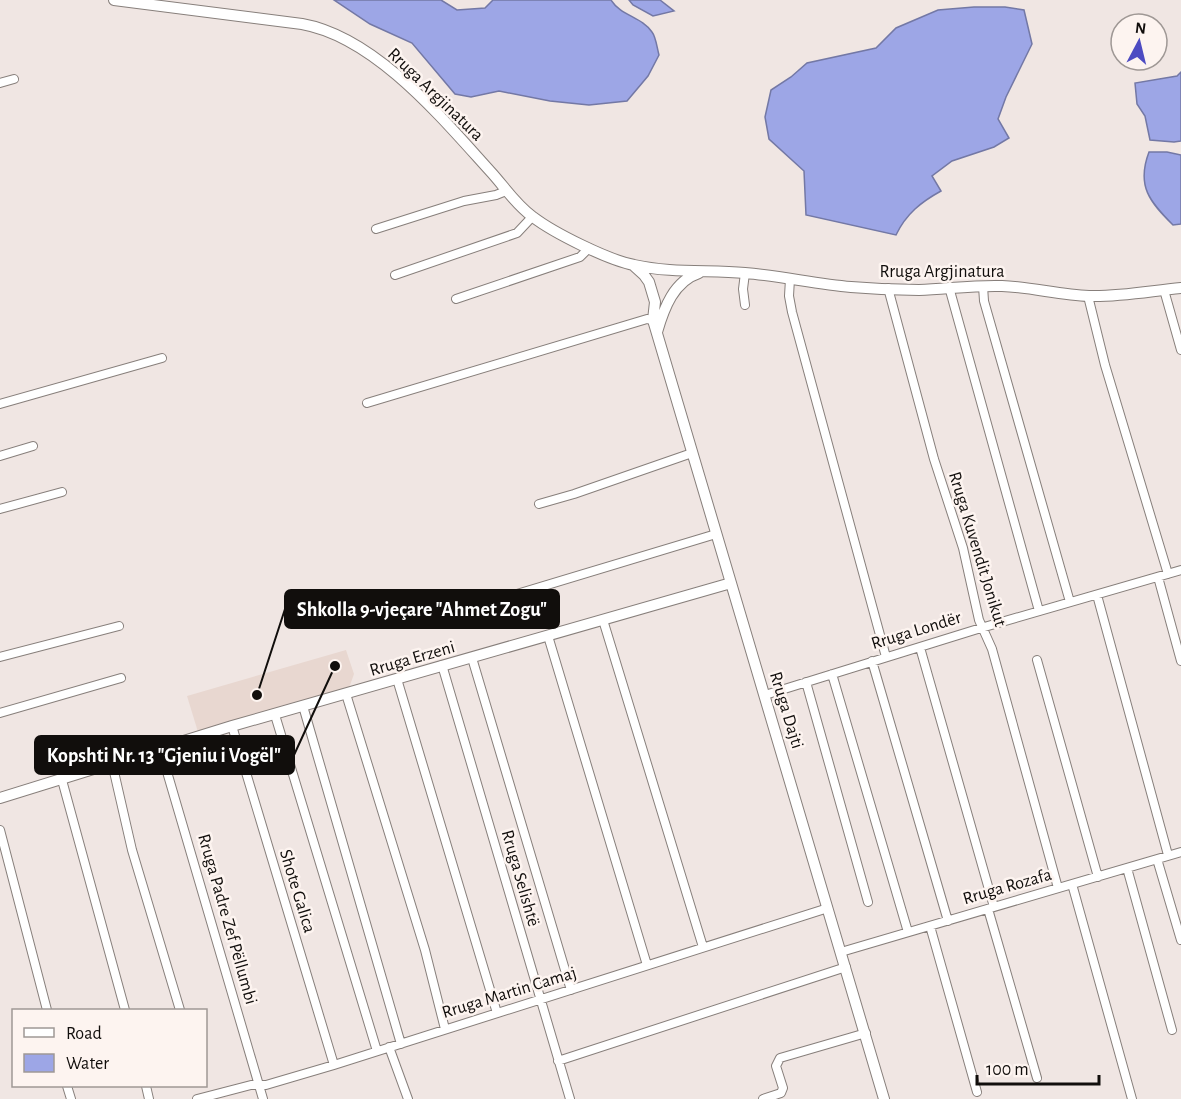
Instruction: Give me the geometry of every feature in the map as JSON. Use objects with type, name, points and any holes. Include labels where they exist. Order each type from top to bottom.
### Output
[{"type":"street","name":"Rruga Argjinatura","points":[[114,0],[290,22],[318,27],[336,34],[385,64],[448,125],[532,217],[589,248],[633,265],[702,272],[745,273],[852,287],[921,290],[949,287],[1016,287],[1088,296],[1133,295],[1181,288]]},
{"type":"street","points":[[0,83],[14,79]]},
{"type":"street","points":[[376,229],[464,201],[506,191]]},
{"type":"street","points":[[395,275],[517,233],[532,217]]},
{"type":"street","points":[[456,299],[580,257],[589,248]]},
{"type":"street","points":[[633,265],[644,275],[650,287],[664,298],[691,275],[702,272]]},
{"type":"street","points":[[366,404],[647,319],[655,326],[676,290],[677,276],[665,268],[656,270],[650,278],[650,287]]},
{"type":"street","points":[[745,273],[743,289],[745,304]]},
{"type":"street","points":[[790,279],[792,312],[886,657]]},
{"type":"street","points":[[983,286],[984,301],[1070,602]]},
{"type":"street","name":"Rruga Dajti","points":[[650,287],[655,302],[655,326],[885,1099]]},
{"type":"street","points":[[949,287],[1039,611]]},
{"type":"street","name":"Rruga Kuvendit Jonikut","points":[[888,288],[934,459],[963,548],[981,628],[992,650],[1058,888]]},
{"type":"street","points":[[1164,290],[1181,350]]},
{"type":"street","points":[[1088,296],[1163,576],[1181,661]]},
{"type":"street","points":[[0,404],[162,358]]},
{"type":"street","points":[[0,456],[33,446]]},
{"type":"street","points":[[539,504],[692,453]]},
{"type":"street","points":[[0,509],[62,492]]},
{"type":"street","points":[[441,617],[716,534]]},
{"type":"street","name":"Rruga Londër","points":[[765,695],[981,628],[1181,570]]},
{"type":"street","name":"Rruga Erzeni","points":[[0,798],[232,726],[731,583]]},
{"type":"street","points":[[1097,595],[1168,855]]},
{"type":"street","points":[[603,620],[703,947]]},
{"type":"street","points":[[0,657],[119,626]]},
{"type":"street","points":[[548,636],[647,965]]},
{"type":"street","points":[[921,651],[1037,1078]]},
{"type":"street","points":[[472,658],[571,990]]},
{"type":"street","points":[[1037,660],[1098,877]]},
{"type":"street","points":[[872,661],[948,921]]},
{"type":"street","name":"Rruga Selishtë","points":[[442,665],[570,1099]]},
{"type":"street","points":[[832,674],[908,932]]},
{"type":"street","points":[[0,714],[121,678]]},
{"type":"street","points":[[397,680],[497,1013]]},
{"type":"street","points":[[806,682],[868,902]]},
{"type":"street","points":[[346,694],[425,950],[445,1029]]},
{"type":"street","points":[[303,706],[401,1044]]},
{"type":"street","points":[[275,715],[377,1051]]},
{"type":"street","name":"Shote Galica","points":[[232,726],[334,1065]]},
{"type":"street","name":"Rruga Padre Zef Pëllumbi","points":[[160,748],[263,1099]]},
{"type":"street","points":[[112,763],[132,850],[179,1009]]},
{"type":"street","points":[[62,780],[124,1009]]},
{"type":"street","points":[[0,830],[46,1009]]},
{"type":"street","name":"Rruga Rozafa","points":[[841,952],[1181,852]]},
{"type":"street","points":[[1157,859],[1181,940]]},
{"type":"street","points":[[1127,868],[1172,1030]]},
{"type":"street","points":[[1072,884],[1132,1099]]},
{"type":"street","name":"Rruga Martin Camaj","points":[[197,1099],[251,1085],[266,1085],[334,1065],[828,908]]},
{"type":"street","points":[[930,926],[977,1092]]},
{"type":"street","points":[[558,1061],[846,967]]},
{"type":"street","points":[[763,1099],[781,1093],[783,1088],[776,1066],[780,1058],[866,1033]]},
{"type":"street","points":[[389,1047],[408,1099]]},
{"type":"street","points":[[203,1087],[207,1096]]},
{"type":"shaded area","points":[[346,650],[354,674],[349,688],[198,732],[187,696]]},
{"type":"water","points":[[334,0],[441,0],[457,10],[485,8],[493,0],[611,0],[620,10],[648,27],[654,37],[659,55],[648,76],[627,101],[589,105],[550,101],[499,91],[471,97],[455,94],[412,43],[370,24]]},
{"type":"water","points":[[629,0],[660,0],[674,11],[653,16],[633,5]]},
{"type":"water","points":[[1005,7],[1024,10],[1032,44],[998,119],[1009,138],[994,147],[952,161],[932,176],[941,191],[915,209],[904,221],[896,235],[806,215],[804,171],[769,139],[765,117],[771,90],[807,63],[876,48],[896,28],[938,10]]},
{"type":"water","points":[[1181,72],[1181,141],[1150,140],[1145,116],[1137,104],[1135,83],[1177,76]]},
{"type":"water","points":[[1149,152],[1181,155],[1181,224],[1173,225],[1158,209],[1148,193],[1144,175]]},
{"type":"place","name":"Kopshti Nr. 13 \"Gjeniu i Vogël\"","points":[[335,666]]},
{"type":"place","name":"Shkolla 9-vjeçare \"Ahmet Zogu\"","points":[[257,695]]}]
